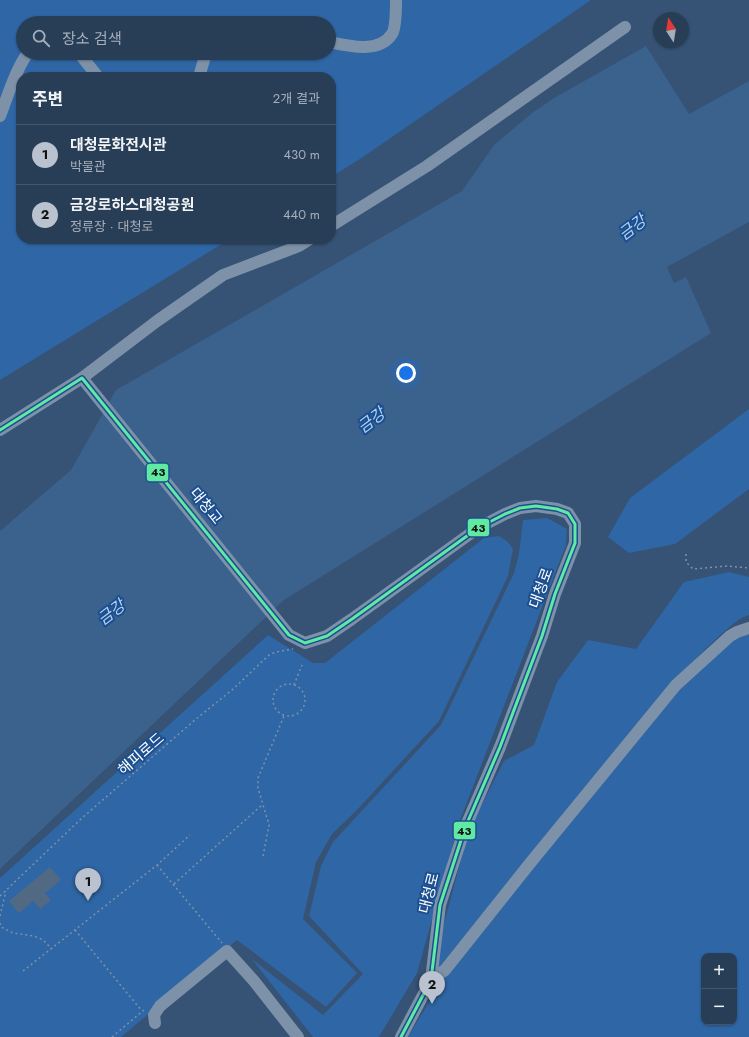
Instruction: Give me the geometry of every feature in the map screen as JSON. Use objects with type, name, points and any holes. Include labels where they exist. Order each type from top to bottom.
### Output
[{"type":"street","points":[[336,43],[360,47],[375,46],[386,41],[392,33],[396,0]]},
{"type":"street","points":[[336,223],[427,166],[625,27]]},
{"type":"street","points":[[18,72],[24,60]]},
{"type":"street","points":[[85,60],[94,72]]},
{"type":"street","points":[[201,72],[204,60]]},
{"type":"street","points":[[0,116],[16,76]]},
{"type":"street","points":[[0,430],[82,378],[157,321],[223,275],[302,244]]},
{"type":"street","name":"대청교","points":[[82,378],[289,635],[305,643]]},
{"type":"street","name":"대청로","points":[[305,643],[327,636],[352,620],[478,528],[505,514],[520,508],[536,506],[557,509],[568,513],[575,524],[575,544],[555,594],[542,636],[500,747],[465,828],[442,898],[432,980],[401,1037]]},
{"type":"street","name":"대청로","points":[[432,980],[445,970],[540,850],[676,685],[730,636],[749,628]]},
{"type":"street","points":[[155,1023],[154,1015],[160,1006],[227,951],[254,981],[298,1037]]},
{"type":"path","points":[[686,554],[686,562],[693,569],[727,566],[749,568]]},
{"type":"path","name":"해피로드","points":[[0,896],[82,818],[232,690],[269,655],[276,652],[291,650],[305,643]]},
{"type":"path","points":[[294,685],[302,666]]},
{"type":"path","points":[[288,684],[294,685],[305,695],[305,706],[294,716],[284,716],[275,709],[273,698],[278,688],[288,684]]},
{"type":"path","points":[[263,856],[269,825],[258,788],[258,778],[284,716]]},
{"type":"path","points":[[174,884],[262,805]]},
{"type":"path","points":[[23,971],[157,865],[190,835]]},
{"type":"path","points":[[157,865],[224,945]]},
{"type":"path","points":[[0,916],[6,891]]},
{"type":"path","points":[[0,924],[1,927],[13,933],[34,936],[43,940],[52,949]]},
{"type":"path","points":[[75,930],[142,1011]]},
{"type":"path","points":[[112,1037],[148,1006]]},
{"type":"shaded area","points":[[0,0],[591,0],[360,159],[336,174],[336,72],[16,72],[16,244],[222,244],[0,380]]},
{"type":"shaded area","points":[[749,409],[749,489],[675,544],[629,553],[608,537],[630,498]]},
{"type":"shaded area","points":[[547,518],[567,529],[566,545],[459,823],[417,973],[379,1037],[313,1037],[251,958],[323,1015],[363,974],[309,916],[321,866],[333,842],[441,725],[514,573],[519,554],[523,520]]},
{"type":"shaded area","points":[[499,536],[508,542],[513,549],[508,576],[439,721],[357,810],[332,834],[316,862],[303,919],[357,973],[326,1007],[237,940],[121,1037],[0,1037],[0,878],[268,635],[313,663],[325,663],[484,538]]},
{"type":"shaded area","points":[[729,572],[749,577],[749,615],[733,624],[701,653],[677,679],[442,969],[430,976],[469,830],[504,761],[534,745],[557,682],[588,640],[636,649],[684,582]]},
{"type":"shaded area","points":[[749,634],[749,1037],[408,1037],[455,959],[687,679],[726,642]]},
{"type":"water","name":"금강","points":[[646,46],[689,114],[749,81],[749,222],[667,267],[674,283],[686,277],[711,333],[284,600],[0,869],[0,531],[71,470],[116,390],[462,191],[494,145],[532,113],[554,98]]},
{"type":"building","points":[[50,867],[61,880],[45,893],[51,900],[40,909],[33,901],[19,913],[9,901]]},
{"type":"transit line","name":"43","points":[[0,430],[82,378],[289,635],[305,643],[327,636],[478,528],[505,514],[520,508],[536,506],[557,509],[568,513],[575,524],[575,543],[500,747],[465,828],[440,905],[431,980],[401,1037]]},
{"type":"place","name":"대청문화전시관","points":[[88,901]]},
{"type":"place","name":"금강로하스대청공원","points":[[432,1004]]}]
